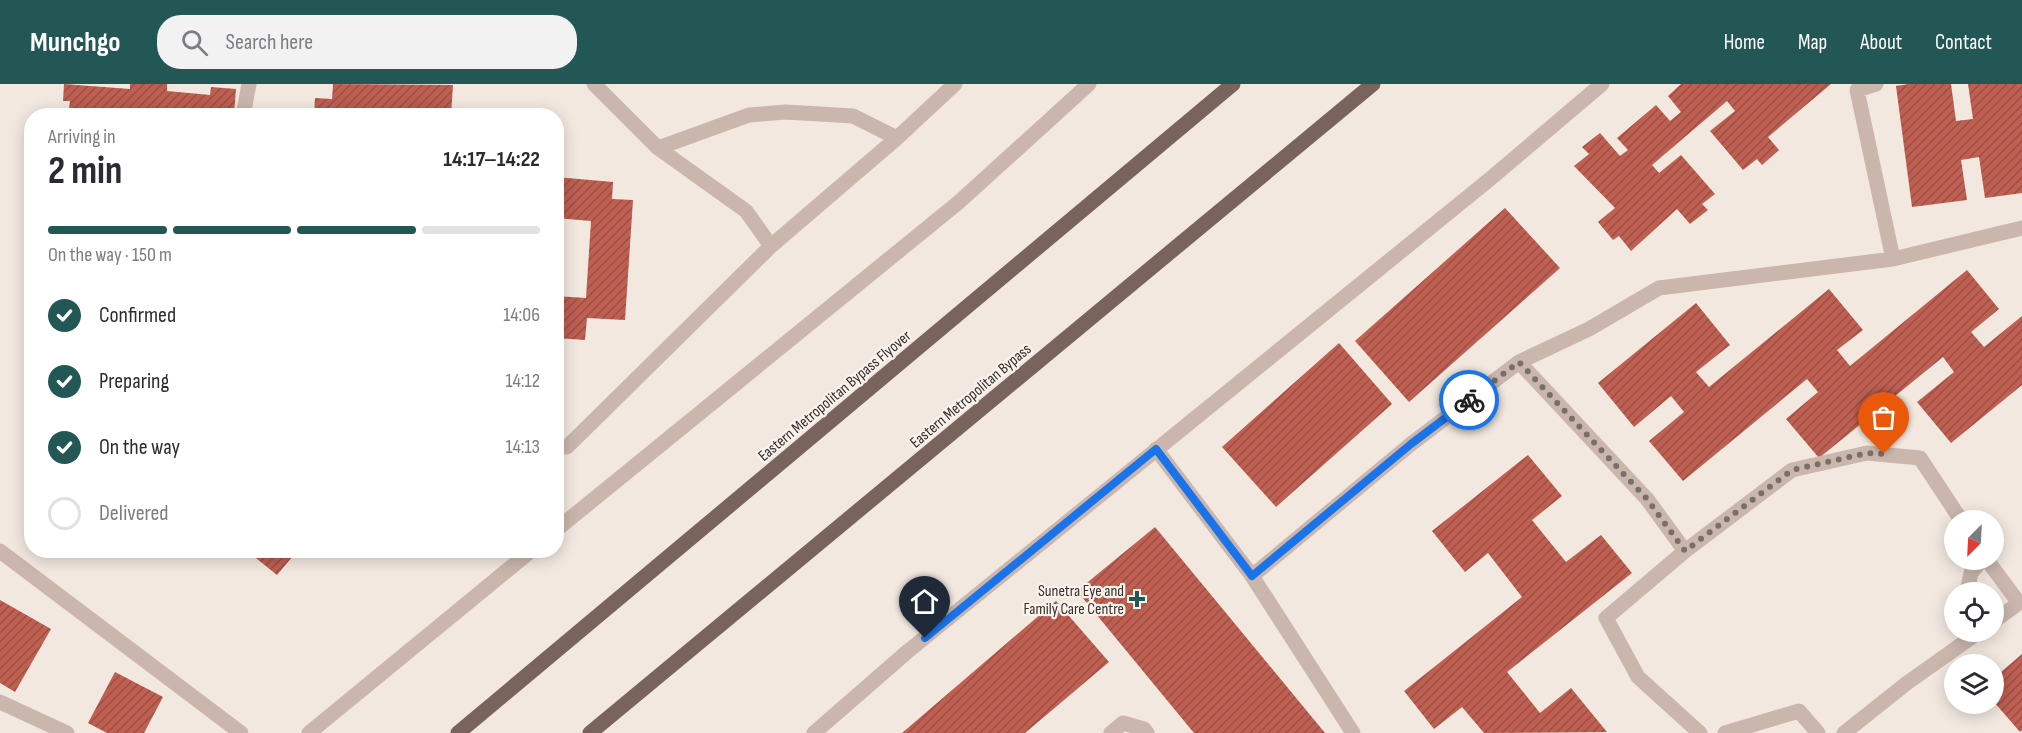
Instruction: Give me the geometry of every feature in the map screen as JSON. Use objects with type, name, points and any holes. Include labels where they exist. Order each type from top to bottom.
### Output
[{"type":"main road","name":"Eastern Metropolitan Bypass Flyover","points":[[458,733],[1233,84]]},
{"type":"main road","name":"Eastern Metropolitan Bypass","points":[[590,733],[1373,84]]},
{"type":"street","points":[[244,108],[249,84]]},
{"type":"street","points":[[594,84],[658,148],[746,211],[771,246]]},
{"type":"street","points":[[564,447],[567,447],[771,246],[897,138],[955,84]]},
{"type":"street","points":[[564,523],[959,202],[1089,84]]},
{"type":"street","points":[[814,733],[907,652],[1490,180],[1602,84]]},
{"type":"street","points":[[1876,84],[1860,87],[1893,259]]},
{"type":"street","points":[[658,148],[748,115],[785,112],[853,116],[897,138]]},
{"type":"street","points":[[1252,576],[1411,444],[1519,362],[1589,329],[1659,288],[1893,259],[2022,228]]},
{"type":"street","points":[[1519,362],[1647,499],[1685,551]]},
{"type":"street","points":[[1156,449],[1252,576],[1353,733]]},
{"type":"street","points":[[1700,733],[1638,677],[1606,618],[1685,551],[1792,470],[1867,453],[1920,458],[1954,510]]},
{"type":"street","points":[[0,551],[241,733]]},
{"type":"street","points":[[309,733],[522,558]]},
{"type":"street","points":[[2004,583],[2019,603],[2004,614]]},
{"type":"street","points":[[1844,733],[1961,642]]},
{"type":"street","points":[[0,702],[67,733]]},
{"type":"street","points":[[1725,733],[1799,711],[1818,733]]},
{"type":"street","points":[[1110,733],[1123,723],[1144,729],[1147,733]]},
{"type":"building","points":[[64,84],[130,89],[130,84],[167,84],[167,91],[210,95],[211,87],[236,89],[235,108],[69,108],[70,101],[63,101]]},
{"type":"building","points":[[333,84],[453,85],[452,108],[314,108],[315,98],[332,99]]},
{"type":"building","points":[[1681,84],[1831,84],[1768,137],[1779,150],[1762,165],[1757,159],[1743,170],[1710,131],[1735,111],[1727,101],[1652,165],[1659,173],[1681,155],[1715,194],[1702,204],[1708,210],[1690,224],[1677,209],[1631,251],[1619,236],[1613,240],[1598,222],[1615,208],[1574,166],[1589,154],[1582,147],[1600,133],[1620,156],[1628,150],[1617,138],[1656,105],[1670,121],[1681,112],[1668,96]]},
{"type":"building","points":[[1951,84],[1956,121],[1973,119],[1968,84],[2022,84],[2022,193],[1985,198],[1979,157],[1961,160],[1967,200],[1912,207],[1896,86]]},
{"type":"building","points":[[564,178],[613,182],[612,199],[633,200],[625,320],[587,318],[585,340],[564,339],[564,297],[586,298],[591,221],[564,219]]},
{"type":"building","points":[[1505,208],[1560,268],[1409,402],[1355,341]]},
{"type":"building","points":[[1967,270],[1999,309],[1971,332],[1984,347],[2022,316],[2022,385],[1951,443],[1917,402],[1954,372],[1943,357],[1819,458],[1786,419],[1818,392],[1807,379],[1683,481],[1649,441],[1684,412],[1671,396],[1634,427],[1598,383],[1696,303],[1730,345],[1696,372],[1709,387],[1829,289],[1863,330],[1837,350],[1850,366]]},
{"type":"building","points":[[1339,343],[1392,404],[1276,507],[1222,447]]},
{"type":"building","points":[[1528,455],[1562,496],[1532,520],[1566,562],[1601,535],[1632,573],[1507,672],[1540,713],[1571,688],[1607,732],[1484,733],[1462,707],[1434,729],[1404,691],[1522,597],[1488,553],[1465,572],[1432,531]]},
{"type":"building","points":[[1155,527],[1325,733],[1194,733],[1077,591]]},
{"type":"building","points":[[256,558],[291,558],[277,575]]},
{"type":"building","points":[[0,600],[51,629],[15,692],[0,683]]},
{"type":"building","points":[[1056,601],[1109,662],[1025,733],[902,733]]},
{"type":"building","points":[[2022,654],[2022,730],[2020,732],[2004,714],[2004,669]]},
{"type":"building","points":[[115,672],[163,697],[144,733],[107,733],[88,723]]},
{"type":"way so far","points":[[1469,400],[1519,362],[1647,499],[1685,551],[1792,470],[1867,453],[1884,454]]},
{"type":"place","name":"Sunetra Eye and Family Care Centre","points":[[1137,599]]},
{"type":"route","points":[[925,638],[1156,449],[1252,576],[1411,444],[1469,400]]}]
